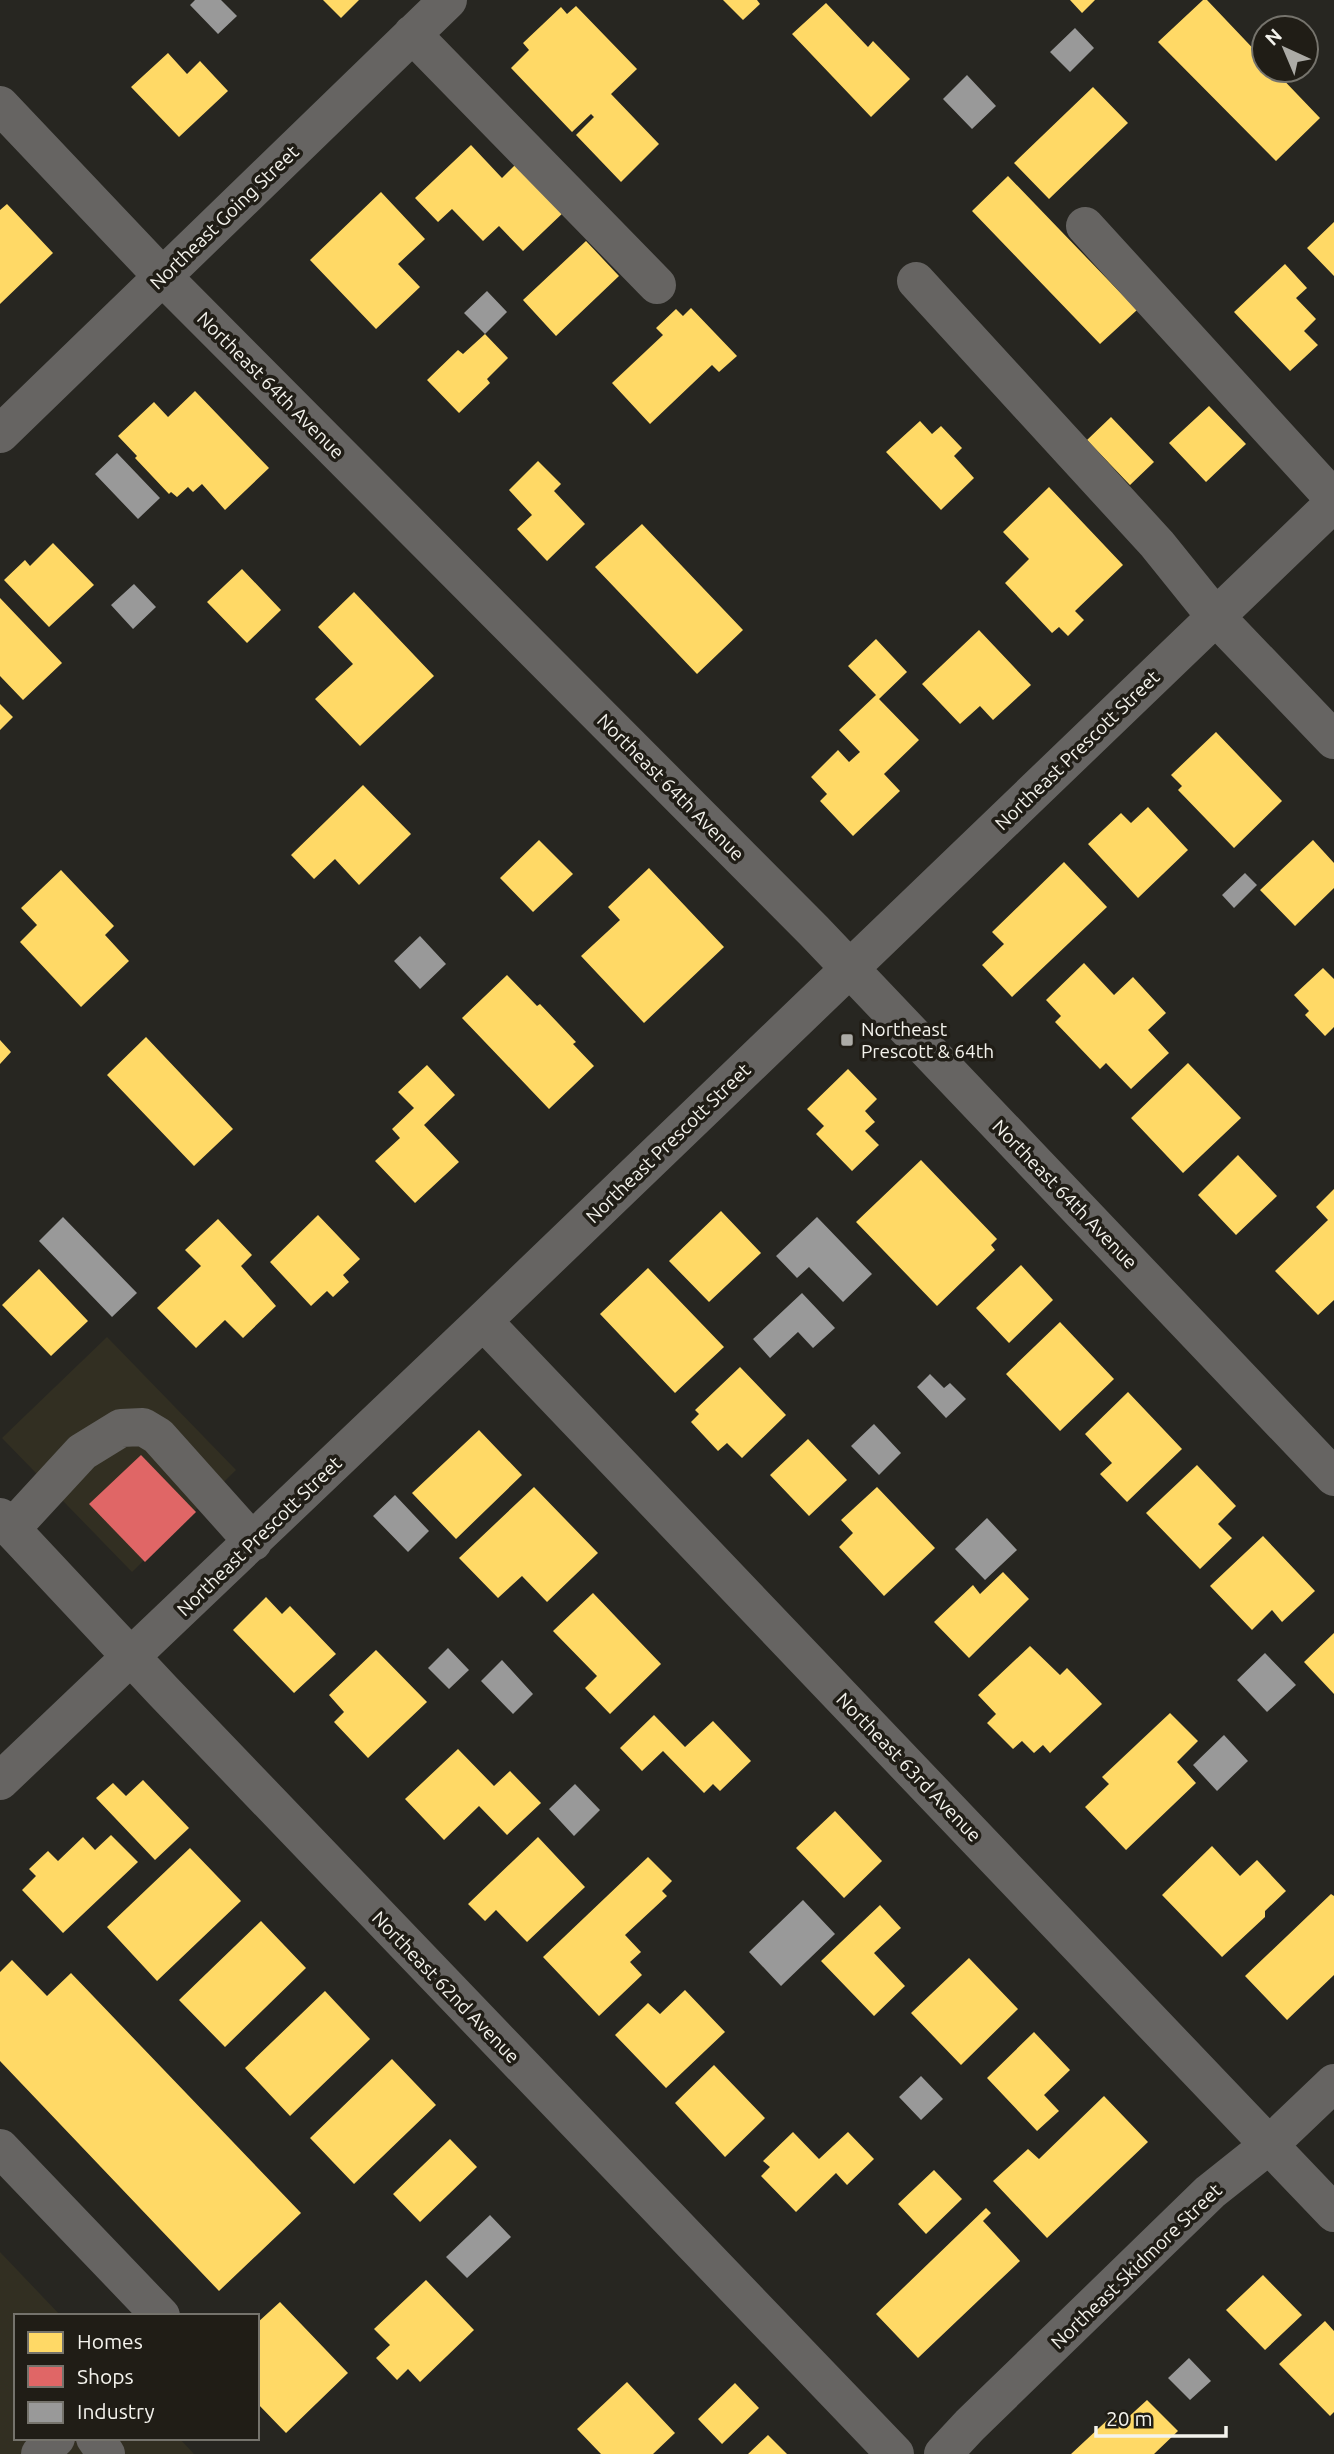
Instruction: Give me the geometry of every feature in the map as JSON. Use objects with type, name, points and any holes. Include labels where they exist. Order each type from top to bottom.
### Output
[{"type":"street","name":"Northeast Going Street","points":[[0,434],[448,0]]},
{"type":"street","points":[[412,34],[657,285]]},
{"type":"street","name":"Northeast 64th Avenue","points":[[0,105],[162,276],[850,968],[1334,1477]]},
{"type":"street","points":[[1085,226],[1334,501]]},
{"type":"street","points":[[916,281],[1157,544],[1216,616],[1334,740]]},
{"type":"street","name":"Northeast Prescott Street","points":[[0,1781],[253,1542],[1334,501]]},
{"type":"street","name":"Northeast 63rd Avenue","points":[[483,1321],[1334,2213]]},
{"type":"street","points":[[5,1523],[82,1452],[121,1428],[142,1427],[158,1436],[253,1542]]},
{"type":"street","name":"Northeast 62nd Avenue","points":[[5,1523],[131,1658],[895,2454]]},
{"type":"street","name":"Northeast Skidmore Street","points":[[943,2454],[1210,2192],[1269,2145],[1334,2083]]},
{"type":"street","points":[[0,2148],[159,2314]]},
{"type":"street","points":[[40,2454],[54,2440]]},
{"type":"shaded area","points":[[107,1337],[236,1470],[132,1572],[2,1438]]},
{"type":"shaded area","points":[[0,2252],[59,2314],[14,2314],[14,2440],[181,2440],[194,2454],[0,2454]]},
{"type":"building: Homes","points":[[323,0],[359,0],[341,18]]},
{"type":"building: Homes","points":[[723,0],[757,0],[760,4],[743,20]]},
{"type":"building: Homes","points":[[1070,0],[1095,0],[1082,13]]},
{"type":"building: Homes","points":[[1203,0],[1207,0],[1250,45],[1250,84],[1287,84],[1320,118],[1276,161],[1158,42]]},
{"type":"building: Homes","points":[[826,3],[868,47],[873,41],[910,79],[871,117],[792,34]]},
{"type":"building: Homes","points":[[576,6],[637,69],[611,94],[659,144],[621,182],[576,135],[594,117],[591,114],[572,132],[511,68],[529,50],[523,43],[561,7],[567,14]]},
{"type":"building: Homes","points":[[168,53],[187,74],[200,61],[228,91],[179,137],[131,87]]},
{"type":"building: Homes","points":[[1093,87],[1128,123],[1049,199],[1014,163]]},
{"type":"building: Homes","points":[[471,145],[502,178],[519,161],[566,210],[523,251],[499,226],[483,241],[452,209],[438,222],[415,198]]},
{"type":"building: Homes","points":[[1008,176],[1137,310],[1100,344],[972,211]]},
{"type":"building: Homes","points":[[381,192],[425,239],[398,264],[420,287],[376,329],[310,260]]},
{"type":"building: Homes","points":[[7,204],[53,253],[0,304],[0,210]]},
{"type":"building: Homes","points":[[1334,222],[1334,276],[1307,248]]},
{"type":"building: Homes","points":[[586,241],[619,276],[556,336],[523,300]]},
{"type":"building: Homes","points":[[1285,264],[1307,288],[1296,298],[1316,319],[1304,331],[1318,345],[1290,371],[1234,312]]},
{"type":"building: Homes","points":[[691,308],[737,356],[719,372],[712,365],[650,424],[612,383],[663,335],[656,328],[676,309],[683,316]]},
{"type":"building: Homes","points":[[485,334],[508,358],[487,379],[490,383],[459,413],[427,380],[458,350],[463,354]]},
{"type":"building: Homes","points":[[195,391],[269,468],[225,510],[202,484],[193,492],[188,487],[177,497],[171,492],[169,494],[118,436],[154,402],[168,417]]},
{"type":"building: Homes","points":[[1209,406],[1246,444],[1206,482],[1169,443]]},
{"type":"building: Homes","points":[[1111,417],[1154,462],[1130,485],[1087,440]]},
{"type":"building: Homes","points":[[920,421],[932,434],[941,426],[962,448],[954,456],[974,478],[941,510],[886,452]]},
{"type":"building: Homes","points":[[538,461],[561,484],[554,491],[585,524],[547,561],[517,529],[532,515],[509,490]]},
{"type":"building: Homes","points":[[1049,487],[1123,565],[1075,611],[1084,620],[1068,636],[1059,627],[1052,633],[1005,583],[1029,559],[1003,532]]},
{"type":"building: Homes","points":[[642,524],[743,630],[697,674],[595,567]]},
{"type":"building: Homes","points":[[53,543],[94,585],[49,627],[4,580],[25,560],[30,566]]},
{"type":"building: Homes","points":[[242,569],[281,610],[247,643],[207,602]]},
{"type":"building: Homes","points":[[354,592],[434,676],[360,746],[315,699],[353,664],[318,627]]},
{"type":"building: Homes","points":[[0,598],[62,663],[23,700],[0,676]]},
{"type":"building: Homes","points":[[979,630],[1031,685],[993,720],[980,706],[960,724],[922,684]]},
{"type":"building: Homes","points":[[876,639],[907,672],[879,699],[919,740],[884,774],[900,791],[853,836],[820,801],[827,794],[811,777],[838,750],[849,762],[860,752],[839,730],[876,695],[848,666]]},
{"type":"building: Homes","points":[[0,704],[13,717],[0,730]]},
{"type":"building: Homes","points":[[1216,732],[1282,801],[1234,848],[1178,790],[1182,786],[1171,775]]},
{"type":"building: Homes","points":[[363,785],[411,834],[359,885],[335,859],[314,879],[291,855]]},
{"type":"building: Homes","points":[[1148,807],[1188,850],[1138,898],[1088,844],[1121,813],[1131,823]]},
{"type":"building: Homes","points":[[539,840],[573,874],[533,912],[500,878]]},
{"type":"building: Homes","points":[[1313,840],[1334,863],[1334,888],[1295,926],[1260,890]]},
{"type":"building: Homes","points":[[1064,862],[1107,907],[1012,997],[982,965],[1004,944],[992,932]]},
{"type":"building: Homes","points":[[649,868],[724,947],[644,1023],[581,956],[620,920],[608,907]]},
{"type":"building: Homes","points":[[61,870],[114,926],[105,935],[129,961],[81,1007],[20,942],[37,925],[21,908]]},
{"type":"building: Homes","points":[[1084,963],[1114,995],[1133,977],[1166,1013],[1148,1030],[1169,1053],[1131,1089],[1106,1063],[1100,1069],[1055,1022],[1061,1016],[1046,1000]]},
{"type":"building: Homes","points":[[1323,968],[1334,979],[1334,1027],[1325,1036],[1305,1015],[1309,1011],[1294,995]]},
{"type":"building: Homes","points":[[507,975],[537,1006],[540,1004],[576,1042],[573,1044],[594,1066],[549,1109],[462,1018]]},
{"type":"building: Homes","points":[[146,1037],[233,1129],[194,1166],[107,1075]]},
{"type":"building: Homes","points":[[0,1040],[11,1052],[0,1064]]},
{"type":"building: Homes","points":[[1188,1063],[1241,1118],[1183,1173],[1131,1118]]},
{"type":"building: Homes","points":[[427,1065],[455,1095],[424,1125],[459,1162],[415,1203],[375,1161],[400,1138],[392,1129],[414,1108],[398,1092]]},
{"type":"building: Homes","points":[[848,1069],[877,1099],[865,1111],[875,1122],[865,1131],[879,1145],[852,1171],[816,1134],[824,1126],[807,1109]]},
{"type":"building: Homes","points":[[1238,1155],[1277,1196],[1236,1235],[1198,1195]]},
{"type":"building: Homes","points":[[921,1160],[997,1239],[991,1245],[995,1250],[937,1306],[856,1222]]},
{"type":"building: Homes","points":[[1334,1189],[1334,1300],[1318,1315],[1275,1271],[1328,1220],[1316,1207]]},
{"type":"building: Homes","points":[[721,1211],[761,1253],[709,1302],[669,1261]]},
{"type":"building: Homes","points":[[318,1215],[360,1259],[343,1275],[349,1282],[333,1297],[327,1291],[311,1306],[270,1262]]},
{"type":"building: Homes","points":[[218,1219],[252,1255],[241,1266],[276,1306],[243,1338],[225,1320],[196,1348],[157,1308],[201,1266],[185,1250]]},
{"type":"building: Homes","points":[[1021,1265],[1053,1300],[1009,1343],[976,1308]]},
{"type":"building: Homes","points":[[648,1268],[724,1347],[675,1393],[600,1314]]},
{"type":"building: Homes","points":[[39,1269],[88,1321],[51,1356],[2,1305]]},
{"type":"building: Homes","points":[[1060,1322],[1114,1379],[1060,1431],[1006,1374]]},
{"type":"building: Homes","points":[[740,1367],[786,1415],[742,1458],[727,1443],[718,1451],[691,1422],[699,1414],[695,1410]]},
{"type":"building: Homes","points":[[1128,1392],[1182,1449],[1127,1502],[1100,1474],[1112,1463],[1085,1434]]},
{"type":"building: Homes","points":[[479,1430],[522,1475],[456,1539],[412,1493]]},
{"type":"building: Homes","points":[[808,1439],[847,1480],[809,1516],[770,1475]]},
{"type":"building: Homes","points":[[1197,1465],[1236,1506],[1218,1524],[1232,1538],[1200,1569],[1146,1513]]},
{"type":"building: Homes","points":[[534,1487],[598,1553],[547,1602],[522,1576],[498,1598],[459,1558]]},
{"type":"building: Homes","points":[[877,1487],[935,1548],[884,1596],[839,1547],[853,1533],[841,1520]]},
{"type":"building: Homes","points":[[1263,1536],[1315,1591],[1282,1622],[1272,1610],[1252,1630],[1210,1586]]},
{"type":"building: Homes","points":[[1003,1572],[1029,1599],[969,1658],[934,1622],[973,1585],[980,1594]]},
{"type":"building: Homes","points":[[593,1593],[661,1664],[610,1714],[585,1688],[597,1676],[553,1631]]},
{"type":"building: Homes","points":[[266,1597],[282,1614],[290,1606],[336,1654],[294,1693],[233,1630]]},
{"type":"building: Homes","points":[[1334,1633],[1334,1694],[1304,1662]]},
{"type":"building: Homes","points":[[1030,1646],[1060,1675],[1067,1668],[1102,1704],[1050,1753],[1043,1745],[1034,1753],[1022,1741],[1013,1749],[987,1723],[996,1714],[978,1695]]},
{"type":"building: Homes","points":[[376,1650],[427,1702],[368,1758],[334,1722],[344,1712],[329,1695]]},
{"type":"building: Homes","points":[[1170,1713],[1198,1741],[1177,1762],[1196,1783],[1126,1850],[1085,1807],[1109,1784],[1102,1777]]},
{"type":"building: Homes","points":[[654,1715],[685,1747],[713,1721],[751,1761],[720,1791],[713,1784],[704,1793],[663,1751],[642,1771],[620,1748]]},
{"type":"building: Homes","points":[[458,1749],[494,1786],[510,1771],[541,1803],[507,1835],[479,1806],[444,1840],[405,1799]]},
{"type":"building: Homes","points":[[143,1780],[189,1828],[155,1860],[96,1798],[113,1783],[126,1796]]},
{"type":"building: Homes","points":[[835,1811],[882,1861],[844,1898],[796,1848]]},
{"type":"building: Homes","points":[[111,1835],[138,1862],[63,1933],[22,1890],[36,1876],[29,1869],[48,1851],[58,1861],[83,1837],[95,1850]]},
{"type":"building: Homes","points":[[538,1837],[585,1887],[527,1942],[496,1910],[485,1921],[468,1904]]},
{"type":"building: Homes","points":[[1212,1846],[1240,1876],[1257,1860],[1286,1891],[1265,1911],[1265,1917],[1222,1957],[1162,1895]]},
{"type":"building: Homes","points":[[190,1848],[241,1901],[157,1981],[107,1927]]},
{"type":"building: Homes","points":[[648,1857],[672,1881],[662,1891],[667,1896],[625,1935],[641,1952],[630,1962],[642,1975],[599,2016],[543,1957]]},
{"type":"building: Homes","points":[[1331,1894],[1334,1896],[1334,1975],[1287,2020],[1245,1976]]},
{"type":"building: Homes","points":[[880,1905],[901,1928],[874,1953],[905,1986],[874,2016],[821,1961]]},
{"type":"building: Homes","points":[[261,1921],[306,1968],[225,2047],[179,2000]]},
{"type":"building: Homes","points":[[969,1958],[1018,2009],[961,2065],[911,2013]]},
{"type":"building: Homes","points":[[12,1960],[47,1996],[71,1973],[301,2213],[219,2291],[0,2061],[0,1972]]},
{"type":"building: Homes","points":[[685,1990],[725,2032],[666,2088],[615,2035],[648,2003],[660,2014]]},
{"type":"building: Homes","points":[[325,1991],[370,2039],[290,2116],[245,2068]]},
{"type":"building: Homes","points":[[1034,2032],[1070,2070],[1044,2095],[1059,2111],[1037,2131],[987,2078]]},
{"type":"building: Homes","points":[[392,2059],[436,2105],[354,2184],[310,2138]]},
{"type":"building: Homes","points":[[714,2065],[765,2118],[725,2157],[675,2103]]},
{"type":"building: Homes","points":[[1104,2096],[1148,2142],[1047,2238],[993,2181],[1028,2149],[1039,2159]]},
{"type":"building: Homes","points":[[793,2132],[819,2159],[848,2132],[874,2159],[847,2185],[836,2173],[796,2212],[761,2176],[770,2167],[763,2161]]},
{"type":"building: Homes","points":[[450,2139],[477,2167],[420,2222],[393,2194]]},
{"type":"building: Homes","points":[[934,2170],[962,2199],[926,2234],[898,2204]]},
{"type":"building: Homes","points":[[986,2208],[991,2213],[983,2221],[1020,2261],[918,2358],[876,2314]]},
{"type":"building: Homes","points":[[1263,2275],[1302,2315],[1265,2350],[1226,2310]]},
{"type":"building: Homes","points":[[426,2280],[474,2330],[420,2382],[408,2369],[397,2380],[376,2358],[390,2345],[374,2329]]},
{"type":"building: Homes","points":[[280,2302],[348,2373],[286,2433],[259,2405],[259,2321]]},
{"type":"building: Homes","points":[[1325,2321],[1334,2331],[1334,2412],[1330,2416],[1279,2364]]},
{"type":"building: Homes","points":[[627,2382],[675,2433],[653,2454],[601,2454],[577,2429]]},
{"type":"building: Homes","points":[[735,2383],[759,2408],[722,2444],[698,2419]]},
{"type":"building: Homes","points":[[1147,2400],[1178,2431],[1154,2454],[1071,2454],[1115,2413],[1123,2422]]},
{"type":"building: Homes","points":[[768,2435],[787,2454],[748,2454]]},
{"type":"building: Shops","points":[[141,1455],[196,1512],[145,1562],[89,1504]]},
{"type":"building: Industry","points":[[195,0],[221,0],[237,16],[218,34],[190,5]]},
{"type":"building: Industry","points":[[1075,28],[1094,48],[1070,72],[1050,52]]},
{"type":"building: Industry","points":[[967,75],[996,106],[972,129],[943,99]]},
{"type":"building: Industry","points":[[487,291],[507,312],[485,334],[464,313]]},
{"type":"building: Industry","points":[[117,453],[160,498],[138,519],[95,474]]},
{"type":"building: Industry","points":[[134,584],[156,607],[133,629],[111,605]]},
{"type":"building: Industry","points":[[1245,873],[1257,885],[1234,908],[1222,895]]},
{"type":"building: Industry","points":[[420,936],[446,964],[420,989],[394,961]]},
{"type":"building: Industry","points":[[63,1217],[137,1293],[112,1317],[39,1241]]},
{"type":"building: Industry","points":[[817,1217],[872,1274],[843,1302],[809,1267],[797,1278],[776,1256]]},
{"type":"building: Industry","points":[[802,1293],[835,1328],[813,1348],[798,1332],[770,1358],[753,1339]]},
{"type":"building: Industry","points":[[930,1374],[944,1388],[950,1383],[966,1399],[946,1418],[917,1387]]},
{"type":"building: Industry","points":[[874,1424],[901,1453],[879,1475],[851,1446]]},
{"type":"building: Industry","points":[[395,1495],[429,1531],[408,1552],[373,1516]]},
{"type":"building: Industry","points":[[987,1518],[1017,1550],[985,1580],[955,1549]]},
{"type":"building: Industry","points":[[448,1648],[469,1670],[449,1689],[428,1668]]},
{"type":"building: Industry","points":[[1265,1653],[1296,1685],[1267,1712],[1237,1680]]},
{"type":"building: Industry","points":[[502,1660],[533,1694],[513,1714],[481,1681]]},
{"type":"building: Industry","points":[[1224,1735],[1248,1761],[1217,1791],[1193,1765]]},
{"type":"building: Industry","points":[[575,1784],[600,1810],[574,1836],[549,1809]]},
{"type":"building: Industry","points":[[803,1900],[835,1934],[781,1986],[749,1952]]},
{"type":"building: Industry","points":[[921,2076],[943,2099],[921,2120],[899,2097]]},
{"type":"building: Industry","points":[[490,2215],[511,2237],[467,2278],[446,2257]]},
{"type":"building: Industry","points":[[1189,2358],[1211,2381],[1190,2400],[1168,2378]]},
{"type":"place","name":"Northeast Prescott & 64th","points":[[847,1040]]}]
